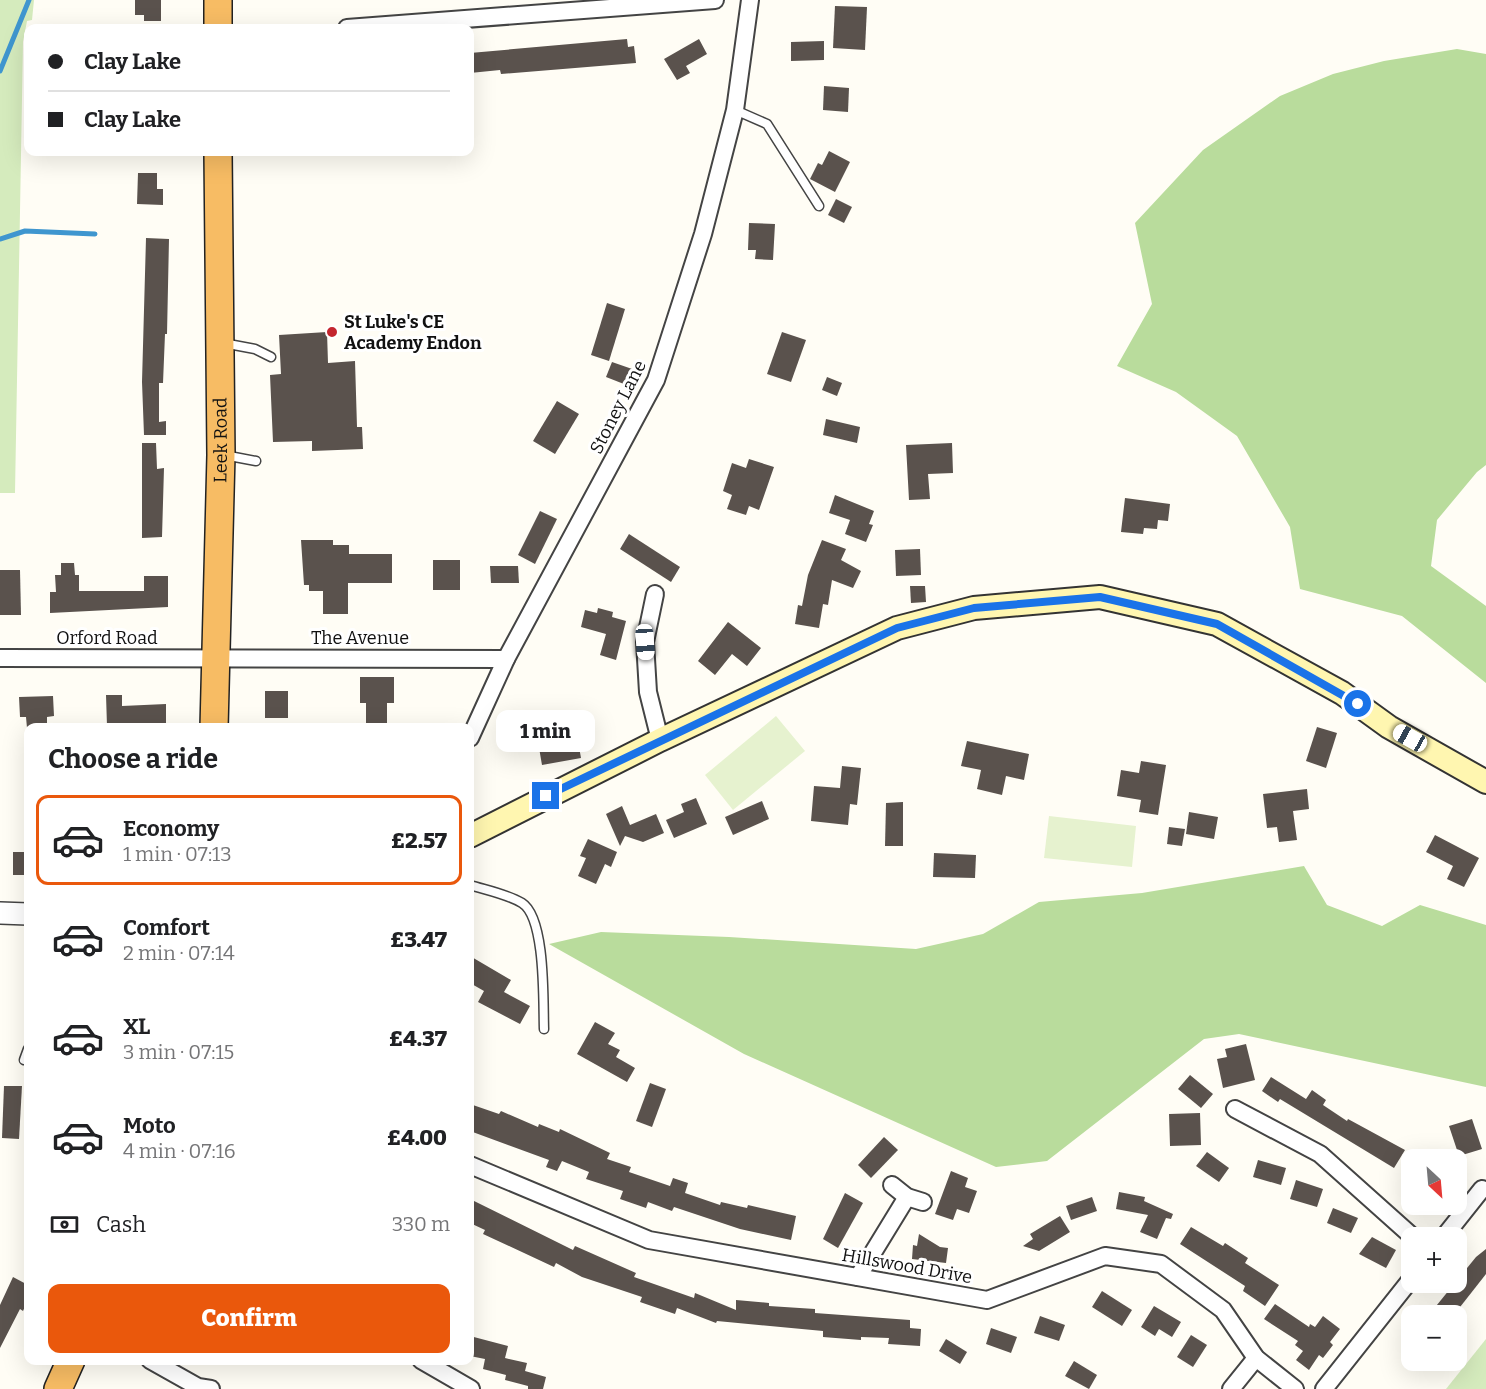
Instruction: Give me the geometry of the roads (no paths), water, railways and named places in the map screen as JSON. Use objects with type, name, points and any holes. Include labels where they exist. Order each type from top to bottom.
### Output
[{"type":"highway","points":[[218,0],[218,24]]},
{"type":"highway","name":"Leek Road","points":[[214,723],[221,455],[218,342],[218,156]]},
{"type":"highway","points":[[58,1389],[68,1365]]},
{"type":"main road","points":[[474,834],[660,740],[897,628],[974,608],[1100,597],[1217,624],[1342,693],[1389,726],[1486,782]]},
{"type":"street","points":[[400,24],[716,0]]},
{"type":"street","name":"Stoney Lane","points":[[474,729],[506,659],[656,380],[703,234],[735,110],[750,0]]},
{"type":"street","points":[[655,594],[645,642],[648,692],[660,740]]},
{"type":"street","name":"The Avenue","points":[[214,657],[506,659]]},
{"type":"street","name":"Orford Road","points":[[0,658],[214,657]]},
{"type":"street","points":[[0,913],[24,914]]},
{"type":"street","points":[[1235,1109],[1320,1154],[1402,1227]]},
{"type":"street","name":"Hillswood Drive","points":[[474,1167],[649,1240],[987,1300],[1105,1256],[1161,1264],[1223,1310],[1256,1358],[1295,1389]]},
{"type":"street","points":[[858,1277],[915,1199],[892,1185]]},
{"type":"street","points":[[1452,1227],[1482,1189]]},
{"type":"street","points":[[1324,1389],[1401,1292]]},
{"type":"street","points":[[1231,1389],[1256,1358]]},
{"type":"street","points":[[159,1365],[198,1387],[211,1389]]},
{"type":"street","points":[[430,1365],[471,1389]]},
{"type":"lane","points":[[735,110],[767,124],[819,206]]},
{"type":"lane","points":[[218,342],[255,349],[271,357]]},
{"type":"lane","points":[[221,455],[256,461]]},
{"type":"lane","points":[[474,886],[524,904],[531,913],[538,935],[544,1029]]},
{"type":"waterway","points":[[0,71],[29,0]]},
{"type":"waterway","points":[[0,239],[25,231],[95,234]]},
{"type":"place","name":"St Luke's CE Academy Endon","points":[[332,332]]}]
